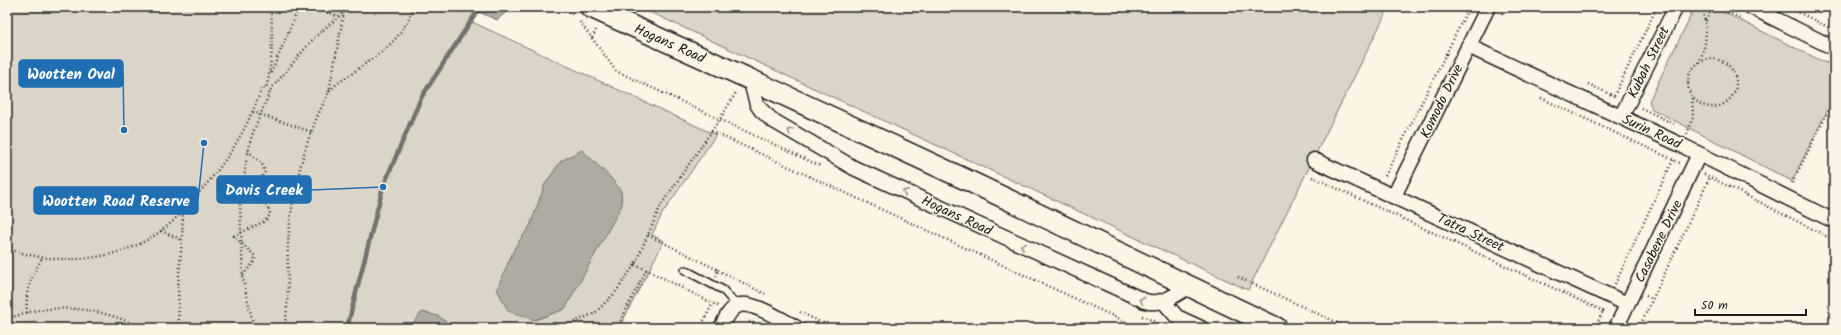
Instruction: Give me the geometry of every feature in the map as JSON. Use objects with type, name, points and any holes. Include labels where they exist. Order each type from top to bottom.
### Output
[{"type":"street","name":"Komodo Drive","points":[[1394,196],[1488,7]]},
{"type":"street","name":"Kubah Street","points":[[1621,116],[1676,7]]},
{"type":"street","points":[[1751,7],[1834,48]]},
{"type":"street","name":"Hogans Road","points":[[597,10],[743,85],[1190,286],[1277,328]]},
{"type":"street","name":"Surin Road","points":[[1468,46],[1621,116],[1834,221]]},
{"type":"street","name":"Hogans Road","points":[[743,85],[760,110],[772,120],[833,158],[1138,299],[1150,303],[1164,302]]},
{"type":"street","name":"Casabene Drive","points":[[1616,328],[1699,154]]},
{"type":"street","name":"Tatra Street","points":[[1314,160],[1627,304]]},
{"type":"street","points":[[1190,286],[1164,302],[1177,317],[1200,328]]},
{"type":"street","points":[[721,328],[733,309],[744,304],[759,309],[797,328]]},
{"type":"lane","points":[[685,270],[723,290],[733,309]]},
{"type":"path","points":[[270,7],[272,39],[269,60],[270,75]]},
{"type":"path","points":[[266,88],[270,75],[299,7]]},
{"type":"path","points":[[312,7],[337,16]]},
{"type":"path","points":[[284,328],[288,242],[297,175],[312,132],[329,92],[345,7]]},
{"type":"path","points":[[329,92],[345,78],[392,44],[407,24],[414,7]]},
{"type":"path","points":[[558,7],[574,14],[616,71],[720,119]]},
{"type":"path","points":[[1378,173],[1385,176],[1469,7]]},
{"type":"path","points":[[1614,96],[1657,7]]},
{"type":"path","points":[[1688,131],[1693,117],[1692,97],[1689,90],[1688,81],[1690,73],[1699,63],[1706,38],[1705,21],[1701,7]]},
{"type":"path","points":[[1705,21],[1712,7]]},
{"type":"path","points":[[1788,7],[1834,30]]},
{"type":"path","points":[[254,328],[243,275],[240,232],[240,204],[248,151],[260,114],[271,89],[314,38],[337,16],[344,12]]},
{"type":"path","points":[[1446,54],[1461,61]]},
{"type":"path","points":[[1692,97],[1699,103],[1714,107],[1727,102],[1736,90],[1736,76],[1732,68],[1726,63],[1710,59],[1699,63]]},
{"type":"path","points":[[555,328],[570,324],[596,313],[615,293],[635,264],[661,205],[743,85]]},
{"type":"path","points":[[7,248],[42,258],[74,260],[105,255],[133,246],[161,231],[183,211],[231,155],[253,112],[262,88],[271,89]]},
{"type":"path","points":[[1540,97],[1674,159],[1834,240]]},
{"type":"path","points":[[1792,183],[1834,100]]},
{"type":"path","points":[[253,112],[312,132]]},
{"type":"path","points":[[711,130],[1139,328]]},
{"type":"path","points":[[1595,328],[1681,145]]},
{"type":"path","points":[[243,180],[261,178],[265,172],[262,164],[248,151]]},
{"type":"path","points":[[1312,177],[1603,311]]},
{"type":"path","points":[[1639,328],[1710,178]]},
{"type":"path","points":[[242,189],[268,207],[270,215],[265,221],[234,236],[255,256],[254,262],[243,275]]},
{"type":"path","points":[[179,328],[178,286],[183,211]]},
{"type":"path","points":[[161,231],[182,240]]},
{"type":"path","points":[[648,235],[718,270],[714,285]]},
{"type":"path","points":[[27,313],[26,297],[30,280],[42,258]]},
{"type":"path","points":[[635,264],[713,304],[733,309]]},
{"type":"path","points":[[617,328],[646,270]]},
{"type":"path","points":[[1238,277],[1349,328]]},
{"type":"path","points":[[700,328],[713,304]]},
{"type":"path","points":[[7,319],[39,310],[67,309],[96,312],[123,318],[142,328]]},
{"type":"shaded area","points":[[7,7],[467,7],[477,11],[470,21],[716,135],[662,214],[652,235],[664,241],[619,328],[7,328]]},
{"type":"shaded area","points":[[467,7],[512,7],[497,20]]},
{"type":"shaded area","points":[[639,7],[1389,7],[1248,290]]},
{"type":"shaded area","points":[[1695,7],[1713,7],[1834,67],[1834,97],[1792,181],[1652,109],[1649,101]]},
{"type":"shaded area","points":[[582,150],[611,178],[621,191],[622,205],[565,309],[535,320],[508,311],[497,289],[515,247],[530,226],[545,184],[561,161]]},
{"type":"shaded area","points":[[422,312],[438,316],[455,328],[411,328]]},
{"type":"waterway","points":[[347,328],[383,187],[421,98],[480,7]]},
{"type":"place","name":"Wootten Oval","points":[[124,130]]},
{"type":"place","name":"Wootten Road Reserve","points":[[204,143]]},
{"type":"place","name":"Davis Creek","points":[[383,187]]}]
